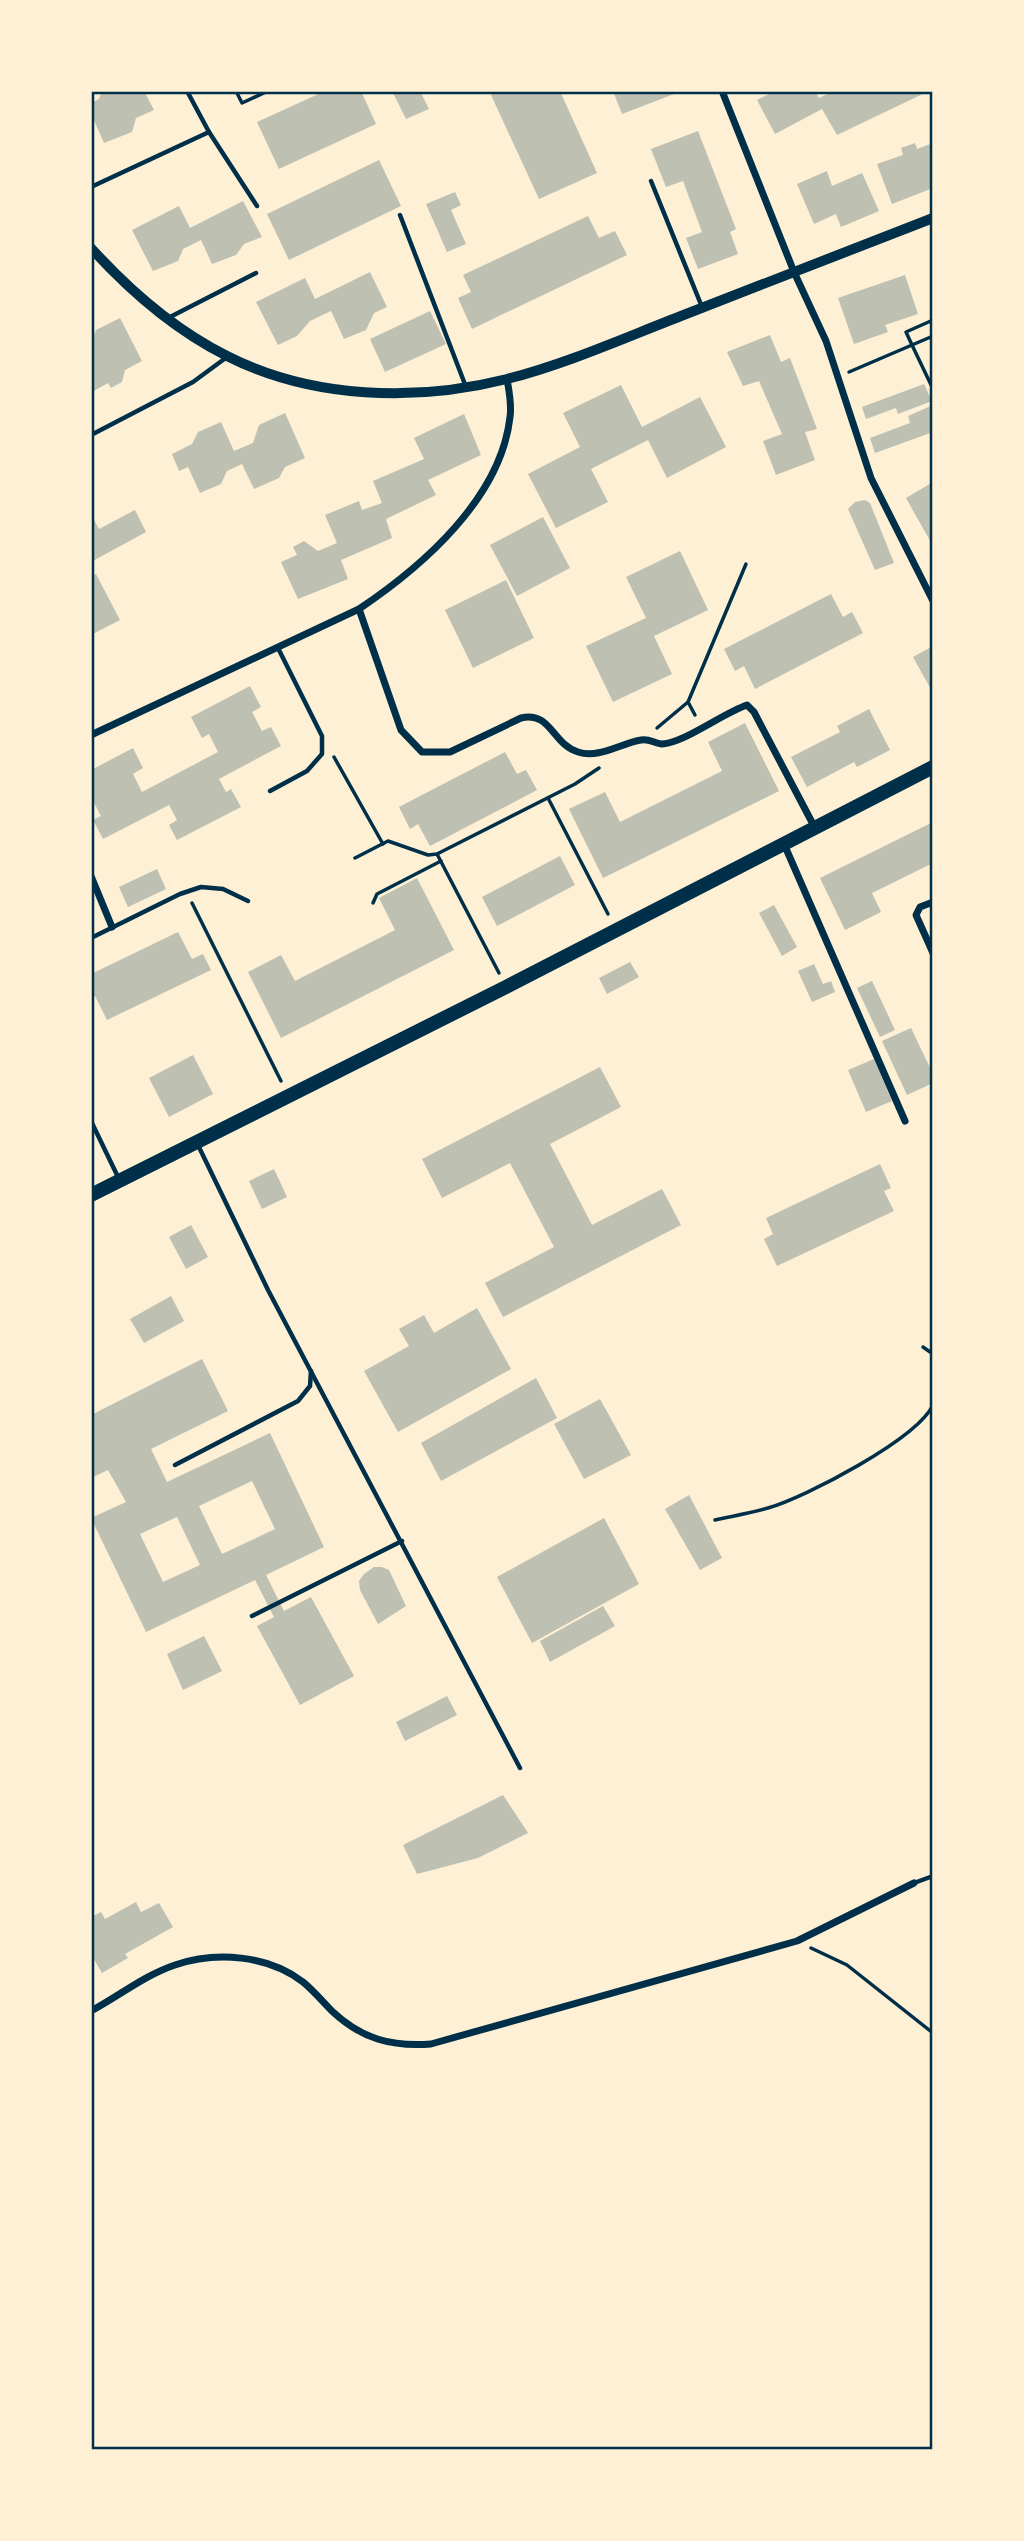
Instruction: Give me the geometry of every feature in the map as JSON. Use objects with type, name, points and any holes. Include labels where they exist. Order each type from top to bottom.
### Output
[{"type":"main road","points":[[91,1195],[617,931],[933,767]]},
{"type":"street","points":[[722,91],[794,272],[826,341],[871,478],[933,601]]},
{"type":"street","points":[[91,248],[118,278],[166,319],[228,357],[284,378],[346,391],[427,393],[507,379],[583,354],[933,218]]},
{"type":"street","points":[[91,735],[359,609],[396,584],[444,539],[480,496],[503,453],[511,415],[507,379]]},
{"type":"street","points":[[359,609],[401,730],[422,752],[450,752],[521,718],[531,716],[541,719],[556,738],[578,752],[599,752],[644,739],[662,744],[676,740],[747,705],[754,712],[816,828]]},
{"type":"street","points":[[784,844],[905,1121]]},
{"type":"street","points":[[91,876],[112,927]]},
{"type":"street","points":[[933,902],[920,908],[916,915],[933,953]]},
{"type":"street","points":[[91,2011],[176,1964],[246,1958],[270,1963],[302,1982],[335,2014],[359,2032],[379,2041],[406,2046],[431,2044],[797,1941],[914,1883]]},
{"type":"lane","points":[[187,91],[209,132],[257,206]]},
{"type":"lane","points":[[91,187],[209,132]]},
{"type":"lane","points":[[650,181],[702,307]]},
{"type":"lane","points":[[400,215],[466,387]]},
{"type":"lane","points":[[166,319],[256,273]]},
{"type":"lane","points":[[91,435],[193,382],[228,357]]},
{"type":"lane","points":[[270,791],[315,764],[322,754],[322,736],[278,649]]},
{"type":"lane","points":[[91,938],[201,887],[223,889],[248,901]]},
{"type":"lane","points":[[91,1121],[120,1181]]},
{"type":"lane","points":[[197,1142],[268,1290],[520,1768]]},
{"type":"lane","points":[[174,1465],[298,1401],[310,1385],[311,1371]]},
{"type":"lane","points":[[252,1616],[402,1541]]},
{"type":"lane","points":[[914,1883],[933,1876]]},
{"type":"path","points":[[236,91],[242,103],[268,91]]},
{"type":"path","points":[[933,320],[906,332],[933,390]]},
{"type":"path","points":[[836,377],[933,336]]},
{"type":"path","points":[[644,739],[688,702],[746,564]]},
{"type":"path","points":[[322,736],[383,844]]},
{"type":"path","points":[[355,858],[388,841],[428,855],[437,854],[575,784],[609,761]]},
{"type":"path","points":[[548,798],[617,931]]},
{"type":"path","points":[[437,854],[506,987]]},
{"type":"path","points":[[373,903],[377,894],[441,861]]},
{"type":"path","points":[[187,892],[288,1096]]},
{"type":"path","points":[[923,1346],[933,1354]]},
{"type":"path","points":[[715,1520],[770,1508],[824,1485],[866,1461],[914,1428],[933,1405]]},
{"type":"path","points":[[797,1941],[847,1965],[933,2033]]},
{"type":"building","points":[[102,91],[144,91],[154,110],[136,118],[132,132],[104,143],[93,118],[91,119],[91,103],[99,99]]},
{"type":"building","points":[[325,91],[361,91],[376,124],[279,169],[257,122]]},
{"type":"building","points":[[392,91],[420,91],[429,109],[406,119]]},
{"type":"building","points":[[499,91],[560,91],[597,173],[539,199],[491,95]]},
{"type":"building","points":[[613,91],[682,91],[622,114]]},
{"type":"building","points":[[775,91],[815,91],[819,98],[834,91],[929,91],[837,135],[822,109],[775,134],[757,100]]},
{"type":"building","points":[[698,131],[736,229],[730,232],[738,254],[698,269],[686,238],[702,232],[683,181],[666,187],[651,149]]},
{"type":"building","points":[[915,143],[917,149],[933,143],[933,188],[892,204],[877,164],[903,155],[901,148]]},
{"type":"building","points":[[379,160],[401,206],[289,260],[267,214]]},
{"type":"building","points":[[827,171],[832,186],[862,173],[879,211],[841,227],[836,214],[814,224],[797,184]]},
{"type":"building","points":[[455,192],[461,205],[451,210],[466,244],[447,252],[426,204]]},
{"type":"building","points":[[243,201],[262,237],[244,244],[236,255],[212,264],[201,240],[183,249],[178,261],[153,271],[132,230],[179,206],[190,228]]},
{"type":"building","points":[[588,216],[599,238],[615,231],[627,255],[472,329],[458,298],[471,292],[463,275]]},
{"type":"building","points":[[370,272],[387,307],[374,313],[366,330],[344,339],[331,311],[310,321],[297,336],[278,345],[256,302],[305,278],[315,299]]},
{"type":"building","points":[[905,275],[918,314],[885,325],[888,332],[854,344],[838,298]]},
{"type":"building","points":[[430,311],[446,344],[385,372],[370,339]]},
{"type":"building","points":[[120,318],[142,361],[125,370],[122,382],[111,388],[108,383],[92,392],[91,343],[96,330]]},
{"type":"building","points":[[770,335],[781,362],[790,358],[817,429],[805,432],[815,460],[776,475],[763,441],[782,434],[759,381],[743,386],[727,352]]},
{"type":"building","points":[[924,384],[932,401],[898,414],[896,408],[866,419],[862,407]]},
{"type":"building","points":[[621,385],[642,427],[700,397],[726,447],[667,478],[648,440],[591,469],[608,502],[556,528],[528,474],[580,447],[563,413]]},
{"type":"building","points":[[933,405],[933,432],[875,453],[870,438],[910,423],[908,416]]},
{"type":"building","points":[[285,413],[305,458],[285,467],[279,478],[254,489],[242,464],[227,471],[221,484],[200,493],[188,467],[179,471],[172,454],[192,444],[198,432],[221,422],[234,451],[253,443],[259,425]]},
{"type":"building","points":[[464,414],[481,455],[428,480],[436,495],[386,519],[392,538],[341,560],[348,579],[298,599],[281,562],[297,555],[293,547],[304,541],[318,551],[337,543],[325,515],[359,501],[362,510],[382,503],[373,481],[424,459],[414,438]]},
{"type":"building","points":[[933,482],[933,546],[906,498]]},
{"type":"building","points":[[865,500],[870,503],[894,563],[875,570],[848,509],[855,502]]},
{"type":"building","points":[[135,510],[146,532],[91,562],[91,519],[93,518],[99,529]]},
{"type":"building","points":[[543,517],[570,568],[517,596],[490,545]]},
{"type":"building","points":[[680,551],[708,610],[654,636],[672,674],[613,702],[586,646],[646,618],[626,577]]},
{"type":"building","points":[[96,574],[120,620],[91,635],[91,576]]},
{"type":"building","points":[[506,580],[534,638],[473,668],[445,610]]},
{"type":"building","points":[[831,594],[843,617],[852,612],[863,633],[755,689],[744,666],[735,671],[724,649]]},
{"type":"building","points":[[933,646],[933,693],[913,657]]},
{"type":"building","points":[[250,686],[261,707],[252,712],[262,731],[271,727],[281,746],[219,779],[226,792],[231,789],[241,807],[177,840],[169,825],[177,820],[169,805],[103,839],[93,820],[101,816],[91,797],[91,770],[133,748],[143,768],[133,774],[142,792],[218,752],[209,734],[202,738],[191,717]]},
{"type":"building","points":[[869,709],[890,750],[857,767],[854,762],[807,787],[791,757],[840,732],[837,726]]},
{"type":"building","points":[[745,723],[779,791],[603,878],[569,809],[605,792],[620,822],[722,771],[708,742]]},
{"type":"building","points":[[505,752],[517,774],[526,770],[537,790],[430,846],[418,824],[410,829],[399,807]]},
{"type":"building","points":[[933,822],[933,863],[872,893],[881,912],[845,930],[820,878]]},
{"type":"building","points":[[560,856],[575,885],[497,926],[482,897]]},
{"type":"building","points":[[157,869],[166,889],[128,907],[119,887]]},
{"type":"building","points":[[417,878],[454,950],[281,1038],[248,972],[281,955],[295,981],[395,930],[379,898]]},
{"type":"building","points":[[774,905],[797,947],[782,956],[759,913]]},
{"type":"building","points":[[178,932],[192,959],[203,954],[211,970],[107,1020],[95,996],[91,998],[91,974]]},
{"type":"building","points":[[630,962],[639,977],[607,994],[599,978]]},
{"type":"building","points":[[814,964],[823,984],[831,981],[835,992],[812,1002],[798,971]]},
{"type":"building","points":[[872,981],[895,1030],[880,1037],[857,988]]},
{"type":"building","points":[[911,1028],[933,1074],[933,1083],[907,1095],[882,1041]]},
{"type":"building","points":[[193,1055],[213,1094],[169,1117],[149,1078]]},
{"type":"building","points":[[874,1059],[892,1101],[866,1112],[848,1070]]},
{"type":"building","points":[[600,1067],[621,1107],[550,1144],[592,1225],[662,1189],[681,1225],[503,1317],[485,1283],[554,1247],[510,1163],[442,1198],[422,1159]]},
{"type":"building","points":[[880,1164],[891,1188],[884,1191],[894,1211],[777,1266],[764,1239],[773,1234],[766,1218]]},
{"type":"building","points":[[274,1169],[287,1197],[262,1209],[249,1181]]},
{"type":"building","points":[[191,1225],[208,1257],[186,1269],[169,1237]]},
{"type":"building","points":[[171,1296],[184,1321],[144,1343],[130,1319]]},
{"type":"building","points":[[477,1308],[511,1369],[398,1432],[364,1371],[409,1346],[399,1329],[424,1315],[434,1333]]},
{"type":"building","points":[[202,1359],[228,1411],[151,1449],[167,1482],[270,1433],[324,1547],[266,1575],[284,1611],[311,1597],[354,1676],[300,1705],[257,1626],[274,1617],[255,1580],[146,1632],[91,1518],[126,1502],[108,1470],[91,1478],[91,1415]],"holes":[[[252,1481],[275,1529],[222,1554],[199,1506]],[[177,1517],[200,1565],[163,1582],[140,1534]]]},
{"type":"building","points":[[536,1378],[557,1418],[441,1481],[421,1443]]},
{"type":"building","points":[[600,1399],[631,1455],[584,1479],[554,1424]]},
{"type":"building","points":[[689,1495],[722,1558],[700,1570],[665,1509]]},
{"type":"building","points":[[604,1518],[639,1584],[532,1643],[497,1577]]},
{"type":"building","points":[[374,1567],[389,1570],[406,1606],[378,1624],[360,1590],[359,1581]]},
{"type":"building","points":[[603,1606],[615,1626],[550,1662],[540,1641]]},
{"type":"building","points":[[204,1636],[222,1671],[183,1690],[167,1654]]},
{"type":"building","points":[[447,1696],[457,1715],[405,1741],[396,1722]]},
{"type":"building","points":[[503,1795],[528,1833],[478,1858],[417,1874],[403,1845]]},
{"type":"building","points":[[136,1902],[141,1912],[159,1903],[173,1927],[125,1954],[128,1958],[102,1973],[91,1954],[91,1917],[101,1912],[105,1919]]}]
